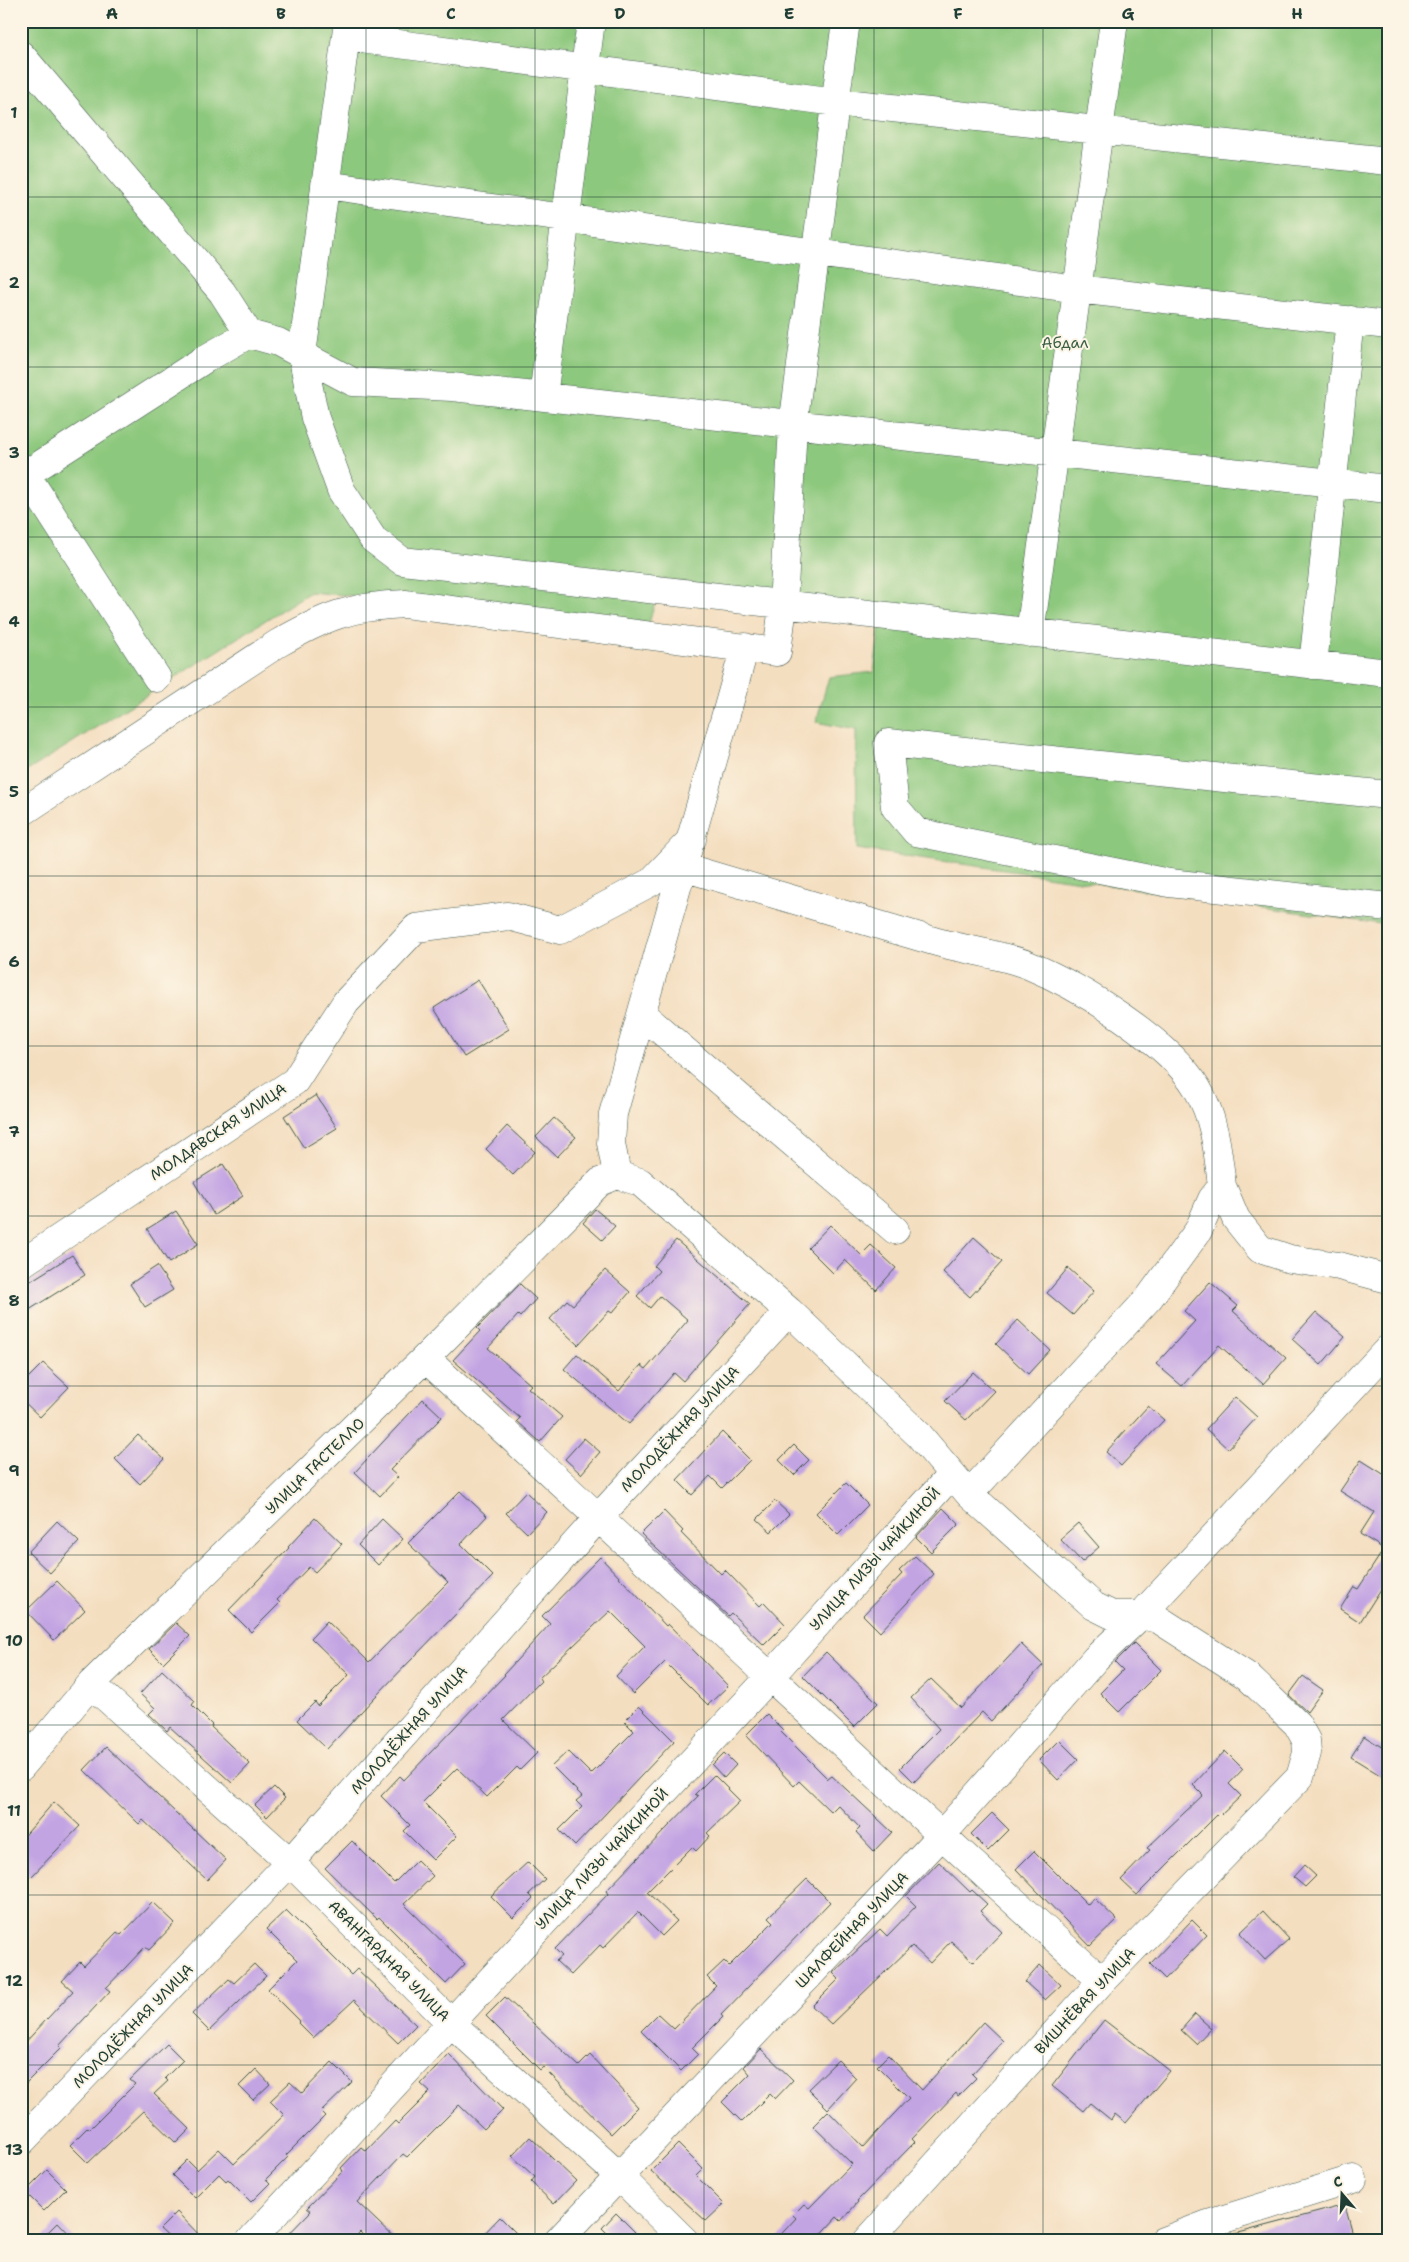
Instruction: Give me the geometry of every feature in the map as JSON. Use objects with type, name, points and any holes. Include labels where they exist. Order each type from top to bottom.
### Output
[{"type":"street","points":[[543,398],[590,21]]},
{"type":"street","points":[[21,813],[277,644],[316,622],[344,611],[371,605],[405,604],[777,652],[783,606],[794,426],[846,21]]},
{"type":"street","points":[[1030,634],[1114,21]]},
{"type":"street","points":[[1388,161],[836,102],[584,69],[347,29],[302,354],[315,418],[341,490],[373,538],[402,561],[783,606],[1388,673]]},
{"type":"street","points":[[21,55],[222,292],[249,334],[278,342],[353,382],[452,387],[794,426],[1388,489]]},
{"type":"street","points":[[325,185],[1077,290],[1388,325]]},
{"type":"street","points":[[1313,665],[1350,320]]},
{"type":"street","points":[[157,678],[24,470],[249,334]]},
{"type":"street","points":[[745,647],[613,1114],[611,1143],[617,1175],[640,1182],[789,1311],[920,1435],[961,1484],[1102,1612],[1112,1615],[1141,1615]]},
{"type":"street","points":[[1388,795],[888,743],[895,807],[916,832],[1169,883],[1388,907]]},
{"type":"street","name":"МОЛДАВСКАЯ УЛИЦА","points":[[21,1264],[295,1081],[346,1002],[416,928],[508,916],[560,930],[651,882],[692,838]]},
{"type":"street","points":[[683,867],[945,944],[1027,965],[1070,986],[1134,1026],[1184,1070],[1198,1089],[1216,1135],[1222,1186],[1236,1219],[1260,1249],[1290,1259],[1339,1266],[1388,1279]]},
{"type":"street","points":[[642,1015],[895,1230]]},
{"type":"street","name":"УЛИЦА ГАСТЕЛЛО","points":[[21,1767],[90,1684],[425,1358],[600,1182],[617,1175]]},
{"type":"street","name":"УЛИЦА ЛИЗЫ ЧАЙКИНОЙ","points":[[250,2241],[769,1678],[1149,1298],[1198,1232],[1212,1199],[1222,1186]]},
{"type":"street","name":"МОЛОДЁЖНАЯ УЛИЦА","points":[[21,2142],[290,1862],[599,1517],[789,1311]]},
{"type":"street","name":"ШАЛФЕЙНАЯ УЛИЦА","points":[[558,2241],[618,2175],[941,1836],[1096,1658],[1141,1615],[1388,1349]]},
{"type":"street","points":[[425,1358],[599,1517],[769,1678],[1102,1981]]},
{"type":"street","name":"ВИШНЁВАЯ УЛИЦА","points":[[868,2241],[1102,1981],[1300,1777],[1305,1766],[1306,1740],[1297,1724],[1247,1676],[1158,1620],[1141,1615]]},
{"type":"street","name":"АВАНГАРДНАЯ УЛИЦА","points":[[90,1684],[290,1862],[451,2023],[618,2175],[686,2241]]},
{"type":"street","points":[[1162,2241],[1211,2232],[1353,2179]]},
{"type":"green space","name":"Абдал","points":[[21,21],[1388,21],[1388,925],[857,849],[856,730],[816,722],[829,677],[874,672],[882,607],[662,579],[649,623],[310,592],[21,775]]},
{"type":"building","points":[[478,980],[509,1029],[464,1057],[434,1008]]},
{"type":"building","points":[[316,1095],[337,1128],[304,1148],[284,1116]]},
{"type":"building","points":[[554,1118],[576,1137],[557,1157],[536,1137]]},
{"type":"building","points":[[507,1126],[535,1152],[513,1175],[486,1149]]},
{"type":"building","points":[[223,1164],[243,1196],[214,1215],[194,1182]]},
{"type":"building","points":[[595,1209],[615,1226],[602,1240],[583,1223]]},
{"type":"building","points":[[176,1211],[198,1244],[169,1263],[147,1229]]},
{"type":"building","points":[[830,1225],[861,1255],[871,1245],[896,1268],[876,1290],[845,1260],[833,1273],[808,1248]]},
{"type":"building","points":[[974,1237],[1002,1262],[970,1297],[943,1272]]},
{"type":"building","points":[[676,1240],[750,1304],[683,1381],[674,1373],[629,1424],[564,1369],[577,1354],[619,1391],[641,1365],[646,1369],[688,1320],[660,1296],[650,1308],[637,1296],[659,1271],[654,1266]]},
{"type":"building","points":[[72,1255],[85,1275],[21,1315],[21,1287]]},
{"type":"building","points":[[157,1266],[173,1290],[145,1307],[130,1284]]},
{"type":"building","points":[[1068,1268],[1094,1291],[1073,1315],[1047,1293]]},
{"type":"building","points":[[605,1270],[630,1292],[612,1313],[609,1311],[578,1345],[550,1319],[567,1300],[573,1305]]},
{"type":"building","points":[[1210,1282],[1238,1306],[1233,1311],[1286,1358],[1263,1384],[1219,1345],[1182,1386],[1156,1364],[1195,1321],[1184,1311]]},
{"type":"building","points":[[520,1284],[536,1299],[520,1317],[518,1315],[488,1348],[531,1385],[528,1388],[562,1417],[540,1442],[517,1421],[520,1418],[453,1360],[480,1331],[477,1328]]},
{"type":"building","points":[[1316,1312],[1345,1337],[1321,1365],[1292,1339]]},
{"type":"building","points":[[1018,1320],[1050,1350],[1028,1374],[996,1344]]},
{"type":"building","points":[[43,1363],[69,1387],[40,1417],[21,1399],[21,1385]]},
{"type":"building","points":[[973,1372],[994,1391],[966,1420],[945,1401]]},
{"type":"building","points":[[1235,1397],[1257,1417],[1228,1449],[1206,1429]]},
{"type":"building","points":[[423,1399],[442,1417],[390,1470],[398,1477],[380,1496],[355,1472]]},
{"type":"building","points":[[1148,1406],[1164,1420],[1121,1466],[1106,1452]]},
{"type":"building","points":[[722,1432],[750,1460],[722,1488],[710,1476],[692,1495],[677,1480]]},
{"type":"building","points":[[138,1435],[164,1459],[140,1484],[115,1459]]},
{"type":"building","points":[[584,1438],[600,1452],[581,1474],[565,1459]]},
{"type":"building","points":[[794,1445],[809,1460],[794,1475],[779,1460]]},
{"type":"building","points":[[1361,1460],[1388,1477],[1388,1578],[1360,1622],[1340,1609],[1354,1587],[1358,1589],[1384,1549],[1360,1534],[1374,1512],[1340,1491]]},
{"type":"building","points":[[846,1483],[868,1505],[838,1535],[816,1513]]},
{"type":"building","points":[[460,1491],[487,1516],[461,1544],[493,1576],[327,1749],[297,1720],[315,1702],[318,1706],[349,1675],[311,1638],[327,1621],[369,1662],[448,1582],[408,1543]]},
{"type":"building","points":[[526,1492],[547,1512],[527,1533],[506,1513]]},
{"type":"building","points":[[775,1501],[789,1514],[771,1532],[757,1519]]},
{"type":"building","points":[[943,1508],[959,1524],[931,1552],[916,1537]]},
{"type":"building","points":[[664,1511],[683,1531],[681,1533],[721,1574],[725,1570],[760,1606],[764,1602],[785,1624],[764,1645],[731,1613],[728,1616],[641,1534]]},
{"type":"building","points":[[315,1518],[342,1544],[315,1572],[309,1567],[277,1600],[280,1603],[251,1632],[229,1610]]},
{"type":"building","points":[[382,1519],[403,1539],[378,1565],[358,1545]]},
{"type":"building","points":[[57,1521],[79,1542],[50,1573],[28,1552]]},
{"type":"building","points":[[1078,1523],[1099,1547],[1082,1562],[1060,1539]]},
{"type":"building","points":[[915,1556],[934,1574],[880,1632],[863,1615],[902,1574],[899,1571]]},
{"type":"building","points":[[600,1557],[666,1626],[668,1624],[728,1686],[708,1705],[665,1662],[633,1694],[616,1676],[645,1646],[610,1611],[539,1678],[541,1681],[503,1720],[537,1753],[520,1770],[517,1767],[487,1797],[457,1768],[423,1802],[457,1836],[433,1860],[404,1831],[410,1825],[381,1796],[400,1776],[404,1780],[505,1675],[550,1624],[542,1616]]},
{"type":"building","points":[[57,1581],[85,1610],[54,1640],[26,1611]]},
{"type":"building","points":[[176,1623],[190,1636],[163,1663],[149,1649]]},
{"type":"building","points":[[1134,1643],[1161,1670],[1119,1712],[1100,1693],[1123,1670],[1115,1662]]},
{"type":"building","points":[[1021,1644],[1043,1665],[991,1721],[982,1712],[914,1782],[900,1768],[939,1729],[911,1698],[931,1679],[961,1708]]},
{"type":"building","points":[[826,1652],[878,1703],[854,1727],[803,1676]]},
{"type":"building","points":[[162,1670],[195,1701],[192,1705],[212,1725],[211,1727],[250,1764],[232,1783],[170,1727],[167,1731],[149,1714],[155,1708],[140,1694]]},
{"type":"building","points":[[1303,1676],[1323,1690],[1307,1712],[1289,1695]]},
{"type":"building","points":[[639,1706],[674,1741],[575,1846],[559,1830],[582,1807],[576,1801],[582,1796],[552,1766],[568,1751],[591,1774],[634,1731],[624,1721]]},
{"type":"building","points":[[767,1714],[783,1730],[781,1732],[828,1779],[832,1776],[892,1832],[874,1851],[856,1832],[860,1828],[838,1805],[831,1812],[799,1781],[794,1786],[746,1735]]},
{"type":"building","points":[[1364,1736],[1388,1751],[1388,1780],[1351,1757]]},
{"type":"building","points":[[1059,1740],[1078,1759],[1058,1780],[1039,1760]]},
{"type":"building","points":[[106,1747],[226,1860],[207,1880],[143,1820],[139,1824],[84,1770]]},
{"type":"building","points":[[1225,1751],[1243,1769],[1229,1784],[1241,1796],[1222,1814],[1220,1812],[1137,1895],[1121,1880],[1150,1850],[1147,1848],[1203,1795],[1193,1785]]},
{"type":"building","points":[[724,1753],[736,1765],[724,1778],[712,1765]]},
{"type":"building","points":[[714,1775],[740,1801],[707,1833],[710,1836],[696,1851],[692,1847],[647,1892],[677,1921],[662,1936],[638,1912],[603,1948],[600,1945],[571,1975],[556,1961],[562,1956],[555,1949],[608,1894],[606,1891],[698,1796],[695,1794]]},
{"type":"building","points":[[274,1787],[285,1798],[267,1817],[255,1805]]},
{"type":"building","points":[[54,1802],[80,1826],[31,1877],[21,1868],[21,1840]]},
{"type":"building","points":[[992,1813],[1009,1830],[988,1851],[971,1834]]},
{"type":"building","points":[[352,1841],[394,1883],[417,1860],[433,1876],[404,1904],[465,1964],[446,1984],[379,1917],[377,1919],[325,1868]]},
{"type":"building","points":[[1034,1851],[1088,1905],[1094,1898],[1117,1920],[1090,1946],[1016,1869]]},
{"type":"building","points":[[528,1862],[545,1879],[529,1894],[533,1898],[513,1918],[491,1896]]},
{"type":"building","points":[[939,1862],[970,1892],[972,1890],[987,1904],[980,1911],[1002,1932],[973,1962],[951,1941],[930,1963],[912,1946],[831,2024],[812,2006],[839,1979],[833,1973],[880,1929],[887,1936],[916,1906],[906,1896]]},
{"type":"building","points":[[1304,1865],[1316,1876],[1305,1887],[1293,1877]]},
{"type":"building","points":[[807,1879],[830,1902],[721,2015],[723,2017],[692,2048],[698,2054],[681,2071],[641,2031],[658,2014],[674,2029],[716,1986],[707,1977],[724,1961],[729,1966],[773,1922],[768,1917]]},
{"type":"building","points":[[153,1902],[175,1923],[149,1950],[145,1947],[106,1988],[110,1991],[59,2046],[61,2048],[21,2088],[21,2047],[73,1991],[62,1981],[80,1962],[84,1966],[117,1932],[121,1935]]},
{"type":"building","points":[[286,1910],[351,1975],[357,1969],[416,2025],[398,2043],[354,2000],[313,2038],[298,2023],[300,2021],[268,1989],[297,1960],[266,1929]]},
{"type":"building","points":[[1263,1911],[1289,1939],[1265,1960],[1240,1933]]},
{"type":"building","points":[[1192,1920],[1207,1935],[1165,1979],[1150,1964]]},
{"type":"building","points":[[254,1964],[266,1976],[209,2031],[192,2014],[229,1979],[234,1983]]},
{"type":"building","points":[[1040,1965],[1061,1985],[1045,2000],[1025,1982]]},
{"type":"building","points":[[505,1997],[579,2066],[590,2055],[638,2107],[611,2134],[543,2067],[540,2070],[486,2016]]},
{"type":"building","points":[[1195,2014],[1211,2028],[1196,2044],[1181,2030]]},
{"type":"building","points":[[1104,2020],[1170,2071],[1126,2123],[1115,2114],[1111,2120],[1090,2103],[1083,2111],[1052,2086]]},
{"type":"building","points":[[983,2022],[1003,2041],[972,2074],[976,2078],[958,2096],[956,2093],[912,2139],[915,2142],[857,2201],[841,2221],[837,2217],[815,2241],[775,2241],[796,2218],[793,2215],[804,2204],[809,2208],[852,2164],[813,2126],[828,2111],[863,2147],[909,2098],[877,2066],[888,2055],[922,2090]]},
{"type":"building","points":[[167,2044],[183,2060],[165,2078],[168,2081],[154,2094],[190,2129],[176,2143],[143,2111],[88,2163],[70,2145],[88,2127],[90,2129],[135,2084],[130,2080]]},
{"type":"building","points":[[761,2049],[793,2080],[775,2099],[770,2094],[742,2122],[722,2102],[750,2074],[744,2067]]},
{"type":"building","points":[[449,2054],[503,2110],[484,2129],[459,2105],[407,2157],[403,2154],[357,2202],[398,2241],[369,2241],[360,2232],[351,2241],[282,2241],[311,2211],[307,2208],[343,2171],[341,2168],[361,2147],[366,2151],[395,2121],[398,2124],[430,2092],[421,2084]]},
{"type":"building","points":[[838,2060],[856,2078],[828,2109],[808,2089]]},
{"type":"building","points":[[332,2062],[352,2082],[321,2112],[325,2116],[286,2155],[288,2157],[266,2179],[270,2183],[251,2202],[228,2179],[226,2181],[219,2174],[195,2198],[172,2175],[187,2160],[197,2170],[219,2149],[234,2164],[284,2115],[270,2101],[290,2082],[302,2093]]},
{"type":"building","points":[[256,2069],[270,2084],[253,2100],[239,2086]]},
{"type":"building","points":[[530,2137],[576,2181],[554,2204],[531,2182],[535,2177],[512,2156]]},
{"type":"building","points":[[678,2144],[703,2169],[696,2176],[724,2204],[706,2221],[651,2171]]},
{"type":"building","points":[[47,2170],[66,2189],[44,2211],[25,2192]]},
{"type":"building","points":[[1345,2205],[1355,2241],[1232,2241],[1231,2235]]},
{"type":"building","points":[[177,2212],[205,2241],[173,2241],[160,2229]]},
{"type":"building","points":[[616,2213],[635,2232],[626,2241],[615,2241],[602,2228]]},
{"type":"building","points":[[500,2217],[524,2241],[477,2241]]},
{"type":"building","points":[[58,2222],[76,2241],[39,2241]]}]
